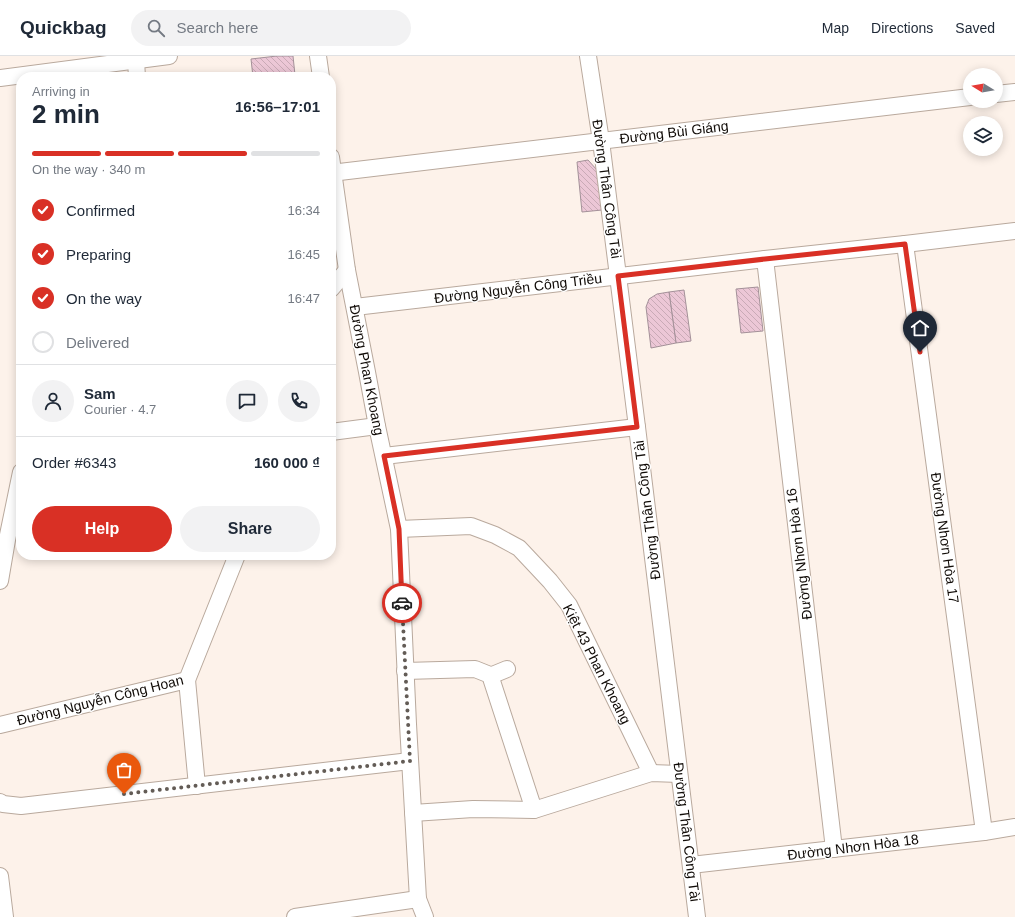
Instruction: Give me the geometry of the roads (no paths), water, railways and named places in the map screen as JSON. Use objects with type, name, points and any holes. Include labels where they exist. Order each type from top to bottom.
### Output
[{"type":"street","points":[[48,72],[168,56]]},
{"type":"street","points":[[318,56],[320,72]]},
{"type":"street","name":"Đường Thân Công Tài","points":[[588,56],[601,141],[697,917]]},
{"type":"street","points":[[136,61],[137,72]]},
{"type":"street","points":[[0,78],[16,76]]},
{"type":"street","points":[[1003,93],[1015,92]]},
{"type":"street","name":"Đường Bùi Giáng","points":[[336,167],[601,141],[963,98]]},
{"type":"street","name":"Đường Phan Khoang","points":[[336,194],[347,270],[377,426],[399,529],[405,671],[418,899],[426,917]]},
{"type":"street","name":"Đường Nguyễn Công Triều","points":[[355,307],[1015,231]]},
{"type":"street","name":"Đường Nhơn Hòa 17","points":[[905,244],[984,832]]},
{"type":"street","name":"Đường Nhơn Hòa 16","points":[[765,259],[834,849]]},
{"type":"street","points":[[336,283],[347,270]]},
{"type":"street","points":[[336,431],[377,426]]},
{"type":"street","points":[[384,456],[637,427]]},
{"type":"street","points":[[0,582],[16,496]]},
{"type":"street","name":"Kiệt 43 Phan Khoang","points":[[399,529],[472,526],[495,535],[519,548],[550,581],[569,605],[651,773]]},
{"type":"street","name":"Đường Nguyễn Công Hoan","points":[[0,725],[187,680],[235,560]]},
{"type":"street","points":[[405,671],[475,669],[490,676],[534,810]]},
{"type":"street","points":[[490,676],[507,669]]},
{"type":"street","points":[[187,680],[197,786]]},
{"type":"street","points":[[0,802],[3,804],[21,806],[410,761]]},
{"type":"street","points":[[413,813],[473,809],[534,810],[651,773],[679,774]]},
{"type":"street","name":"Đường Nhơn Hòa 18","points":[[691,865],[984,832],[1015,827]]},
{"type":"street","points":[[0,876],[5,917]]},
{"type":"street","points":[[295,917],[418,899]]}]
